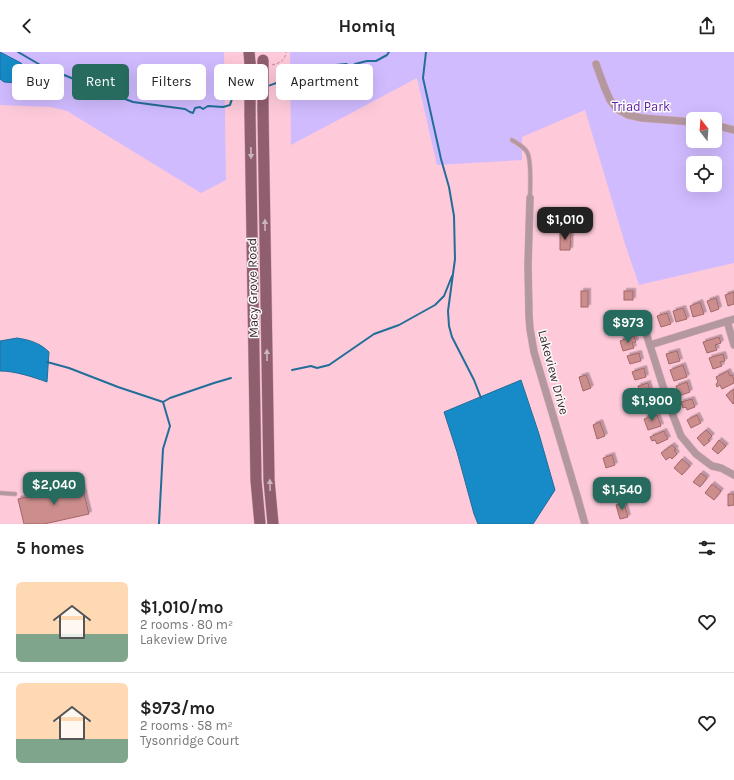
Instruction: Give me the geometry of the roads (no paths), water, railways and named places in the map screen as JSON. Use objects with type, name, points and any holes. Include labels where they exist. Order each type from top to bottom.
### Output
[{"type":"main road","name":"Macy Grove Road","points":[[263,56],[269,457],[273,524]]},
{"type":"main road","name":"Macy Grove Road","points":[[249,57],[256,480],[260,524]]},
{"type":"main road","points":[[255,394],[262,430],[263,452],[265,456],[269,457]]},
{"type":"street","points":[[596,64],[610,100],[617,109],[628,115],[642,118],[686,121]]},
{"type":"street","points":[[722,127],[734,130]]},
{"type":"street","name":"Lakeview Drive","points":[[530,198],[528,265],[530,328],[534,352],[585,524]]},
{"type":"street","points":[[650,345],[730,320],[734,345]]},
{"type":"street","points":[[646,332],[669,405],[681,436],[696,454],[712,466],[721,468],[734,475]]},
{"type":"lane","points":[[512,140],[528,153],[530,160],[530,198]]},
{"type":"lane","points":[[0,493],[15,494]]},
{"type":"water","points":[[0,52],[22,64],[12,64],[12,83],[4,82],[0,79]]},
{"type":"water","points":[[17,338],[34,342],[49,352],[47,382],[18,373],[0,371],[0,341]]},
{"type":"water","points":[[521,380],[539,434],[555,490],[533,524],[478,524],[444,412]]},
{"type":"waterway","points":[[18,52],[42,66],[133,102],[185,109],[193,113],[195,108],[200,107],[203,109],[208,106],[223,107],[230,105],[232,100]]},
{"type":"waterway","points":[[268,86],[289,80],[296,80],[305,83],[313,80],[322,71],[336,65],[346,64],[349,68],[355,64],[367,61],[376,61],[387,55],[389,52]]},
{"type":"waterway","points":[[426,52],[423,78],[441,159],[449,187],[454,216],[455,259],[448,311],[449,326],[452,337],[474,380],[481,398]]},
{"type":"waterway","points":[[292,370],[311,366],[317,368],[329,365],[374,334],[399,325],[435,305],[444,296],[452,276]]},
{"type":"waterway","points":[[47,362],[69,368],[118,387],[163,402],[170,398],[231,378]]},
{"type":"waterway","points":[[159,524],[163,449],[170,426],[163,402]]},
{"type":"park label","name":"Triad Park","points":[[641,106]]}]
